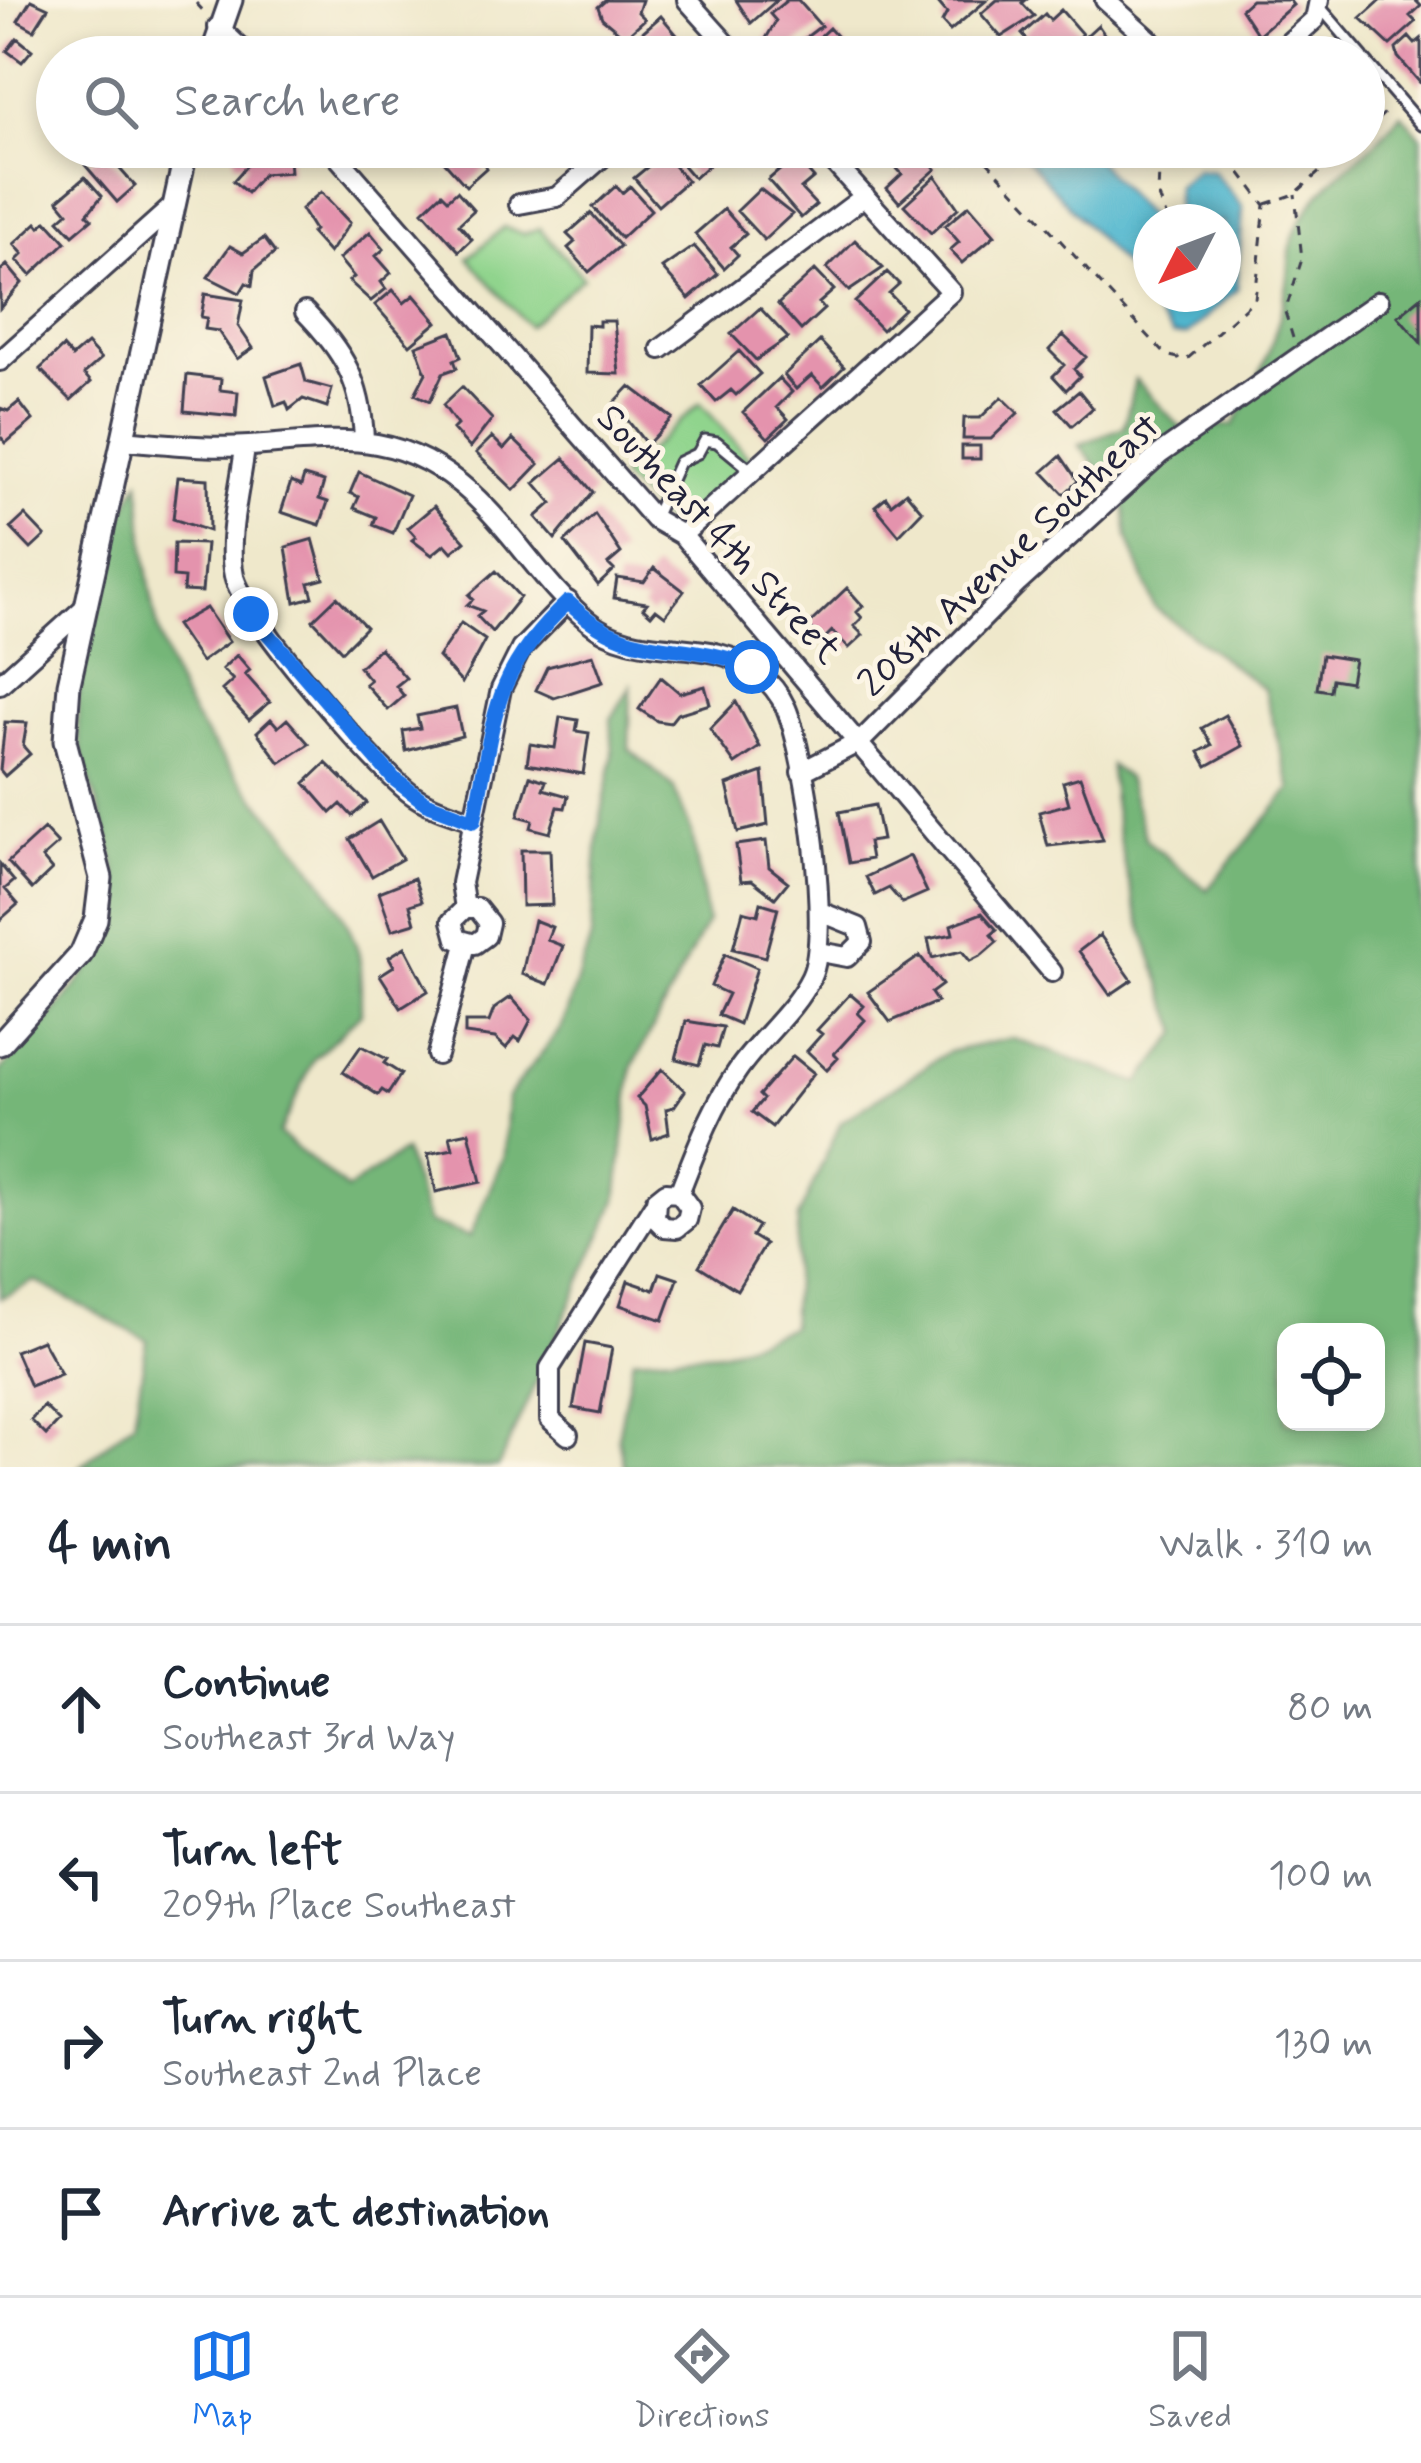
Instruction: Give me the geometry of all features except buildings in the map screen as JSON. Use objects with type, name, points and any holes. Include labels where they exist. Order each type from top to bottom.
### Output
[{"type":"street","points":[[216,36],[231,0]]},
{"type":"street","points":[[687,0],[714,36]]},
{"type":"street","points":[[1105,0],[1145,36]]},
{"type":"street","points":[[1297,36],[1309,26],[1319,4]]},
{"type":"street","points":[[218,27],[228,36]]},
{"type":"street","points":[[0,1044],[81,954],[97,919],[98,861],[65,740],[83,609],[182,168]]},
{"type":"street","name":"Southeast 4th Street","points":[[347,168],[654,519],[682,535],[1052,972]]},
{"type":"street","points":[[519,204],[557,197],[590,168]]},
{"type":"street","points":[[682,535],[950,292],[839,168]]},
{"type":"street","points":[[661,349],[865,196]]},
{"type":"street","points":[[0,361],[172,207]]},
{"type":"street","name":"208th Avenue Southeast","points":[[801,772],[860,741],[1160,454],[1379,301]]},
{"type":"street","points":[[305,312],[353,371],[362,394],[364,438]]},
{"type":"street","points":[[122,440],[245,447],[364,438],[409,453],[458,482],[568,602],[622,642],[702,649],[752,667],[787,710],[801,772],[820,912],[820,952],[794,1002],[718,1100],[679,1193]]},
{"type":"street","points":[[245,447],[233,554],[234,576],[251,614],[394,779],[426,803],[474,821]]},
{"type":"street","points":[[465,908],[461,883],[510,667],[533,634],[568,602]]},
{"type":"street","points":[[0,684],[83,609]]},
{"type":"street","points":[[477,908],[489,923],[481,940],[466,944],[452,928],[454,915],[477,908]]},
{"type":"street","points":[[820,912],[842,918],[862,933],[857,951],[847,957],[820,952]]},
{"type":"street","points":[[437,1055],[466,944]]},
{"type":"street","points":[[568,1436],[550,1419],[550,1368],[660,1195],[679,1193]]},
{"type":"street","points":[[653,1206],[655,1218],[664,1227],[682,1225],[690,1208],[679,1193]]},
{"type":"lane","points":[[1319,4],[1345,36]]},
{"type":"lane","points":[[1385,83],[1421,125]]},
{"type":"lane","points":[[654,519],[679,462],[698,453],[705,440],[717,442],[752,471]]},
{"type":"path","points":[[1385,113],[1400,100]]},
{"type":"path","points":[[993,168],[1166,355],[1186,360],[1256,299],[1265,205],[1237,168]]},
{"type":"path","points":[[1162,168],[1158,194],[1162,204]]},
{"type":"path","points":[[1265,205],[1295,194],[1324,168]]},
{"type":"path","points":[[1295,194],[1302,259],[1285,312],[1299,356]]},
{"type":"green space","points":[[1401,113],[1421,137],[1421,1467],[624,1467],[618,1437],[633,1358],[722,1352],[791,1327],[798,1218],[841,1122],[948,1052],[1012,1038],[1139,1083],[1179,1032],[1125,868],[1110,765],[1127,778],[1146,840],[1207,890],[1291,789],[1264,689],[1155,608],[1128,538],[1122,482],[1095,465],[1079,445],[1124,427],[1135,379],[1181,428],[1234,425],[1273,340],[1296,230],[1320,193],[1346,168],[1385,168],[1385,132]]},
{"type":"green space","points":[[504,227],[524,234],[539,228],[583,277],[528,326],[468,258]]},
{"type":"green space","points":[[700,403],[750,459],[682,527],[669,524],[620,477]]},
{"type":"green space","points":[[140,481],[156,619],[185,702],[234,773],[317,873],[357,948],[361,1013],[314,1059],[279,1134],[347,1190],[404,1151],[428,1223],[470,1237],[504,1155],[507,1097],[562,1027],[591,938],[598,833],[613,756],[611,719],[631,686],[629,749],[673,787],[692,833],[707,922],[632,1068],[617,1200],[498,1467],[80,1467],[134,1421],[147,1340],[35,1281],[0,1298],[0,1071],[86,973],[116,908],[115,862],[81,751],[78,702],[106,565]]},
{"type":"water","points":[[1035,168],[1104,168],[1136,204],[1133,277]]},
{"type":"water","points":[[1197,169],[1213,171],[1240,204],[1176,204],[1176,186]]},
{"type":"water","points":[[1154,312],[1212,312],[1187,335],[1173,335]]},
{"type":"route","points":[[251,614],[394,779],[426,803],[474,821],[501,689],[510,667],[533,634],[568,602],[588,622],[622,642],[702,649],[752,667]]}]
